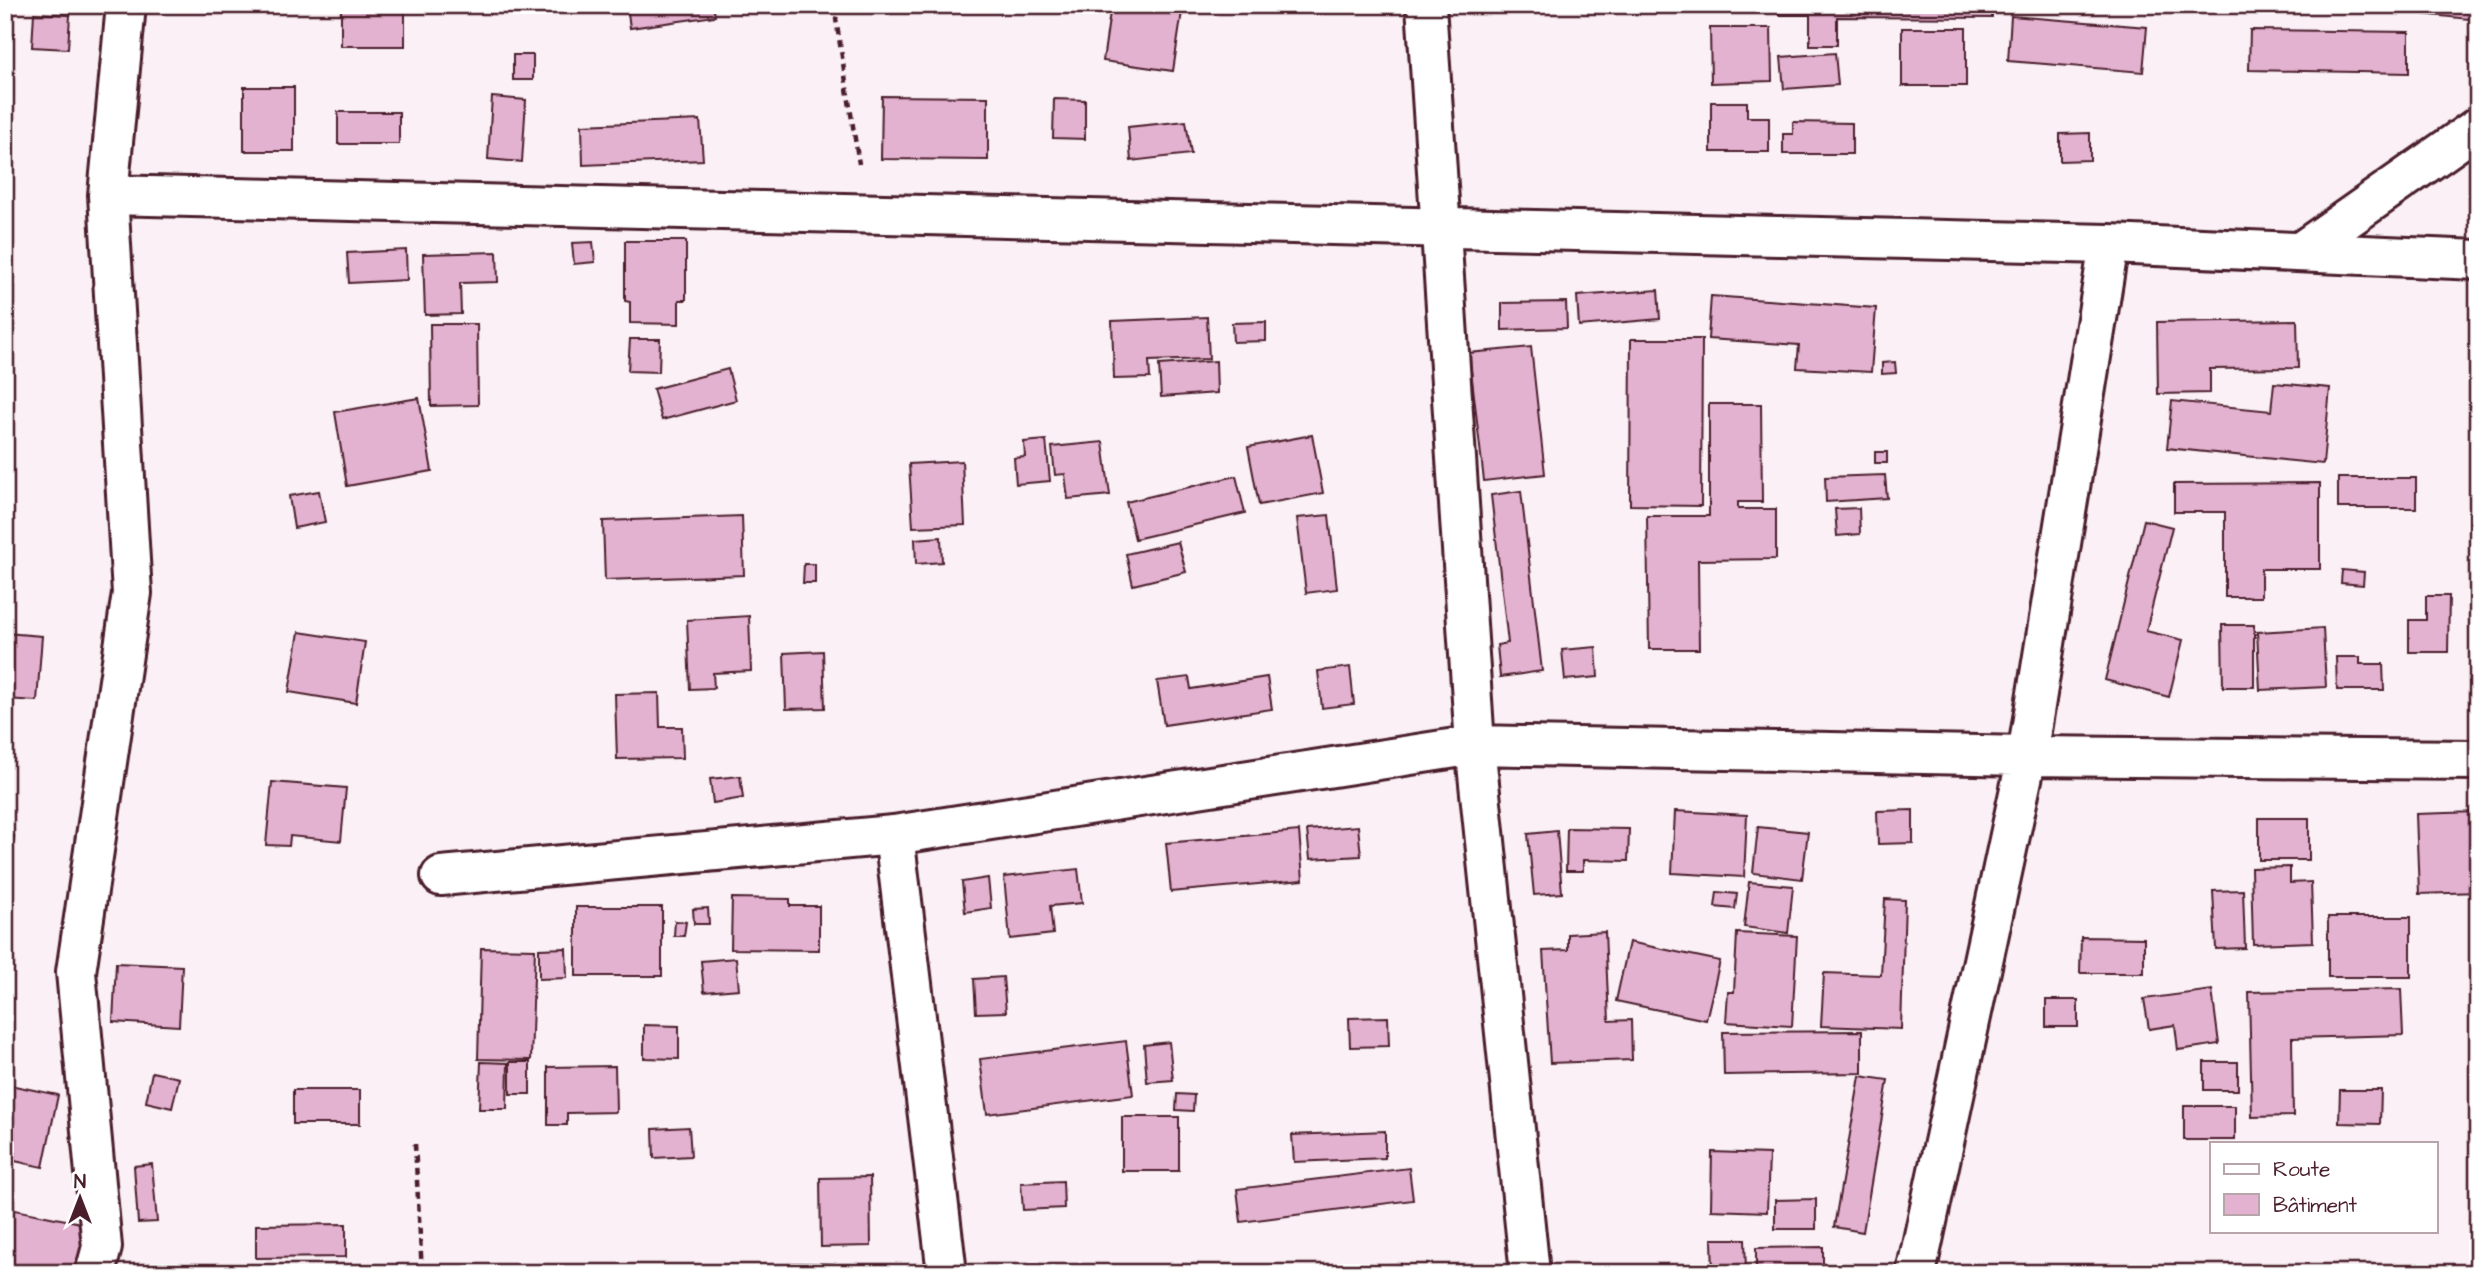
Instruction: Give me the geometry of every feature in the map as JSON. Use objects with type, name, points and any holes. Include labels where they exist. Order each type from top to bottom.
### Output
[{"type":"street","points":[[95,1273],[102,1247],[76,972],[132,593],[108,195],[126,5]]},
{"type":"street","points":[[1426,5],[1475,745],[1530,1273]]},
{"type":"street","points":[[2300,252],[2478,127]]},
{"type":"street","points":[[108,195],[2109,244],[2478,260]]},
{"type":"street","points":[[1916,1273],[2027,756],[2109,244]]},
{"type":"street","points":[[441,876],[894,835],[1475,745],[2027,756],[2478,760]]},
{"type":"street","points":[[894,835],[947,1273]]},
{"type":"path","points":[[839,5],[836,19],[866,214]]},
{"type":"path","points":[[415,1144],[422,1273]]},
{"type":"building","points":[[341,5],[405,5],[405,46],[341,46]]},
{"type":"building","points":[[627,5],[713,5],[715,16],[630,28]]},
{"type":"building","points":[[1111,5],[1183,5],[1173,71],[1103,61]]},
{"type":"building","points":[[1735,5],[1774,5],[1774,9],[1735,9]]},
{"type":"building","points":[[1779,5],[1992,5],[1992,18],[1837,17],[1837,45],[1810,45],[1810,15],[1779,15]]},
{"type":"building","points":[[2150,5],[2210,5],[2210,10],[2150,10]]},
{"type":"building","points":[[2218,5],[2283,5],[2283,11],[2218,10]]},
{"type":"building","points":[[2414,5],[2478,5],[2478,20],[2413,13]]},
{"type":"building","points":[[34,13],[70,15],[68,49],[32,47]]},
{"type":"building","points":[[2011,16],[2147,27],[2143,72],[2008,61]]},
{"type":"building","points":[[1710,28],[1771,28],[1772,81],[1711,83]]},
{"type":"building","points":[[1902,28],[1966,28],[1966,86],[1902,86]]},
{"type":"building","points":[[2250,30],[2409,32],[2409,73],[2249,70]]},
{"type":"building","points":[[1835,53],[1838,85],[1784,89],[1781,57]]},
{"type":"building","points":[[513,55],[533,55],[533,80],[513,80]]},
{"type":"building","points":[[244,87],[294,87],[294,151],[244,151]]},
{"type":"building","points":[[882,96],[988,97],[988,160],[881,159]]},
{"type":"building","points":[[492,97],[526,100],[522,162],[488,159]]},
{"type":"building","points":[[1054,99],[1085,100],[1085,139],[1053,138]]},
{"type":"building","points":[[1711,102],[1747,102],[1747,117],[1769,117],[1769,152],[1711,152]]},
{"type":"building","points":[[338,112],[399,112],[399,144],[338,144]]},
{"type":"building","points":[[700,120],[703,160],[583,165],[582,125]]},
{"type":"building","points":[[1186,121],[1191,154],[1131,161],[1128,127]]},
{"type":"building","points":[[1793,122],[1852,123],[1852,154],[1783,154],[1783,134],[1793,134]]},
{"type":"building","points":[[2090,133],[2090,160],[2060,161],[2060,134]]},
{"type":"building","points":[[625,241],[686,241],[686,300],[679,300],[679,324],[630,323],[630,302],[625,301]]},
{"type":"building","points":[[593,242],[595,262],[574,264],[572,243]]},
{"type":"building","points":[[406,250],[407,280],[349,283],[347,253]]},
{"type":"building","points":[[497,252],[498,282],[460,283],[461,314],[425,315],[423,254]]},
{"type":"building","points":[[1658,290],[1660,319],[1579,326],[1577,296]]},
{"type":"building","points":[[1711,296],[1876,308],[1871,372],[1797,368],[1799,345],[1708,339]]},
{"type":"building","points":[[1566,302],[1567,328],[1502,330],[1502,303]]},
{"type":"building","points":[[1207,317],[1209,359],[1149,361],[1150,378],[1114,379],[1112,321]]},
{"type":"building","points":[[2297,320],[2298,368],[2210,369],[2210,393],[2158,394],[2157,322]]},
{"type":"building","points":[[1266,322],[1266,341],[1233,342],[1232,323]]},
{"type":"building","points":[[430,324],[477,324],[478,405],[431,406]]},
{"type":"building","points":[[630,339],[660,339],[659,372],[628,371]]},
{"type":"building","points":[[1631,339],[1702,339],[1701,506],[1630,505]]},
{"type":"building","points":[[1531,347],[1545,474],[1484,481],[1469,353]]},
{"type":"building","points":[[1216,361],[1217,393],[1161,397],[1159,365]]},
{"type":"building","points":[[1895,362],[1896,373],[1882,374],[1882,363]]},
{"type":"building","points":[[728,369],[736,400],[662,420],[653,389]]},
{"type":"building","points":[[2274,383],[2330,388],[2323,464],[2167,448],[2172,401],[2271,411]]},
{"type":"building","points":[[419,398],[432,471],[347,486],[335,412]]},
{"type":"building","points":[[1709,404],[1761,404],[1762,502],[1738,502],[1738,509],[1776,509],[1776,559],[1698,560],[1699,649],[1649,649],[1647,516],[1709,516]]},
{"type":"building","points":[[1312,435],[1323,493],[1259,505],[1248,447]]},
{"type":"building","points":[[1046,440],[1050,481],[1016,484],[1014,458],[1025,457],[1024,442]]},
{"type":"building","points":[[1103,442],[1110,495],[1068,499],[1065,474],[1055,475],[1052,447]]},
{"type":"building","points":[[1875,452],[1887,452],[1887,463],[1875,463]]},
{"type":"building","points":[[962,461],[965,525],[913,527],[909,464]]},
{"type":"building","points":[[1885,475],[1887,498],[1826,502],[1825,477]]},
{"type":"building","points":[[1236,476],[1245,513],[1135,539],[1126,502]]},
{"type":"building","points":[[2338,478],[2416,478],[2416,508],[2338,508]]},
{"type":"building","points":[[2320,483],[2320,569],[2261,569],[2261,597],[2225,597],[2225,512],[2174,512],[2174,484]]},
{"type":"building","points":[[319,491],[325,522],[294,528],[289,496]]},
{"type":"building","points":[[1521,491],[1542,671],[1500,677],[1497,645],[1508,643],[1491,495]]},
{"type":"building","points":[[1859,508],[1860,534],[1837,536],[1835,509]]},
{"type":"building","points":[[1329,515],[1337,589],[1306,593],[1297,518]]},
{"type":"building","points":[[742,516],[744,575],[605,580],[603,521]]},
{"type":"building","points":[[2144,520],[2172,527],[2146,631],[2183,640],[2169,697],[2105,680]]},
{"type":"building","points":[[941,537],[942,562],[916,564],[915,539]]},
{"type":"building","points":[[1178,542],[1186,572],[1133,585],[1126,554]]},
{"type":"building","points":[[804,564],[815,564],[815,583],[803,583]]},
{"type":"building","points":[[2342,570],[2364,572],[2363,585],[2341,583]]},
{"type":"building","points":[[2426,596],[2449,596],[2448,652],[2409,652],[2409,620],[2426,620]]},
{"type":"building","points":[[749,616],[751,671],[713,673],[714,688],[690,689],[687,620]]},
{"type":"building","points":[[2222,625],[2254,625],[2254,687],[2223,687]]},
{"type":"building","points":[[2323,628],[2326,687],[2260,690],[2257,632]]},
{"type":"building","points":[[299,632],[365,642],[356,703],[289,692]]},
{"type":"building","points":[[5,633],[42,636],[37,701],[5,699]]},
{"type":"building","points":[[1596,647],[1598,677],[1565,680],[1562,650]]},
{"type":"building","points":[[823,651],[825,708],[786,709],[784,653]]},
{"type":"building","points":[[2336,657],[2360,657],[2360,664],[2383,664],[2384,690],[2337,690]]},
{"type":"building","points":[[1350,667],[1354,704],[1322,708],[1318,671]]},
{"type":"building","points":[[1189,677],[1191,689],[1267,677],[1272,709],[1164,725],[1157,681]]},
{"type":"building","points":[[659,693],[660,727],[682,727],[683,758],[617,759],[615,694]]},
{"type":"building","points":[[740,776],[743,798],[713,803],[710,779]]},
{"type":"building","points":[[272,782],[346,788],[341,841],[290,836],[289,846],[266,845]]},
{"type":"building","points":[[1913,810],[1913,843],[1878,844],[1877,811]]},
{"type":"building","points":[[1675,811],[1747,815],[1744,877],[1672,873]]},
{"type":"building","points":[[2478,812],[2478,892],[2419,894],[2416,814]]},
{"type":"building","points":[[2259,818],[2309,818],[2309,860],[2259,860]]},
{"type":"building","points":[[1358,826],[1361,856],[1310,859],[1307,830]]},
{"type":"building","points":[[1758,827],[1808,832],[1802,879],[1753,873]]},
{"type":"building","points":[[1567,828],[1629,829],[1628,861],[1583,860],[1583,871],[1566,871]]},
{"type":"building","points":[[1299,831],[1303,880],[1171,892],[1166,843]]},
{"type":"building","points":[[1557,831],[1562,893],[1534,895],[1528,834]]},
{"type":"building","points":[[5,834],[14,836],[5,879]]},
{"type":"building","points":[[2290,867],[2290,883],[2311,882],[2313,942],[2253,944],[2251,868]]},
{"type":"building","points":[[1078,869],[1082,903],[1050,906],[1053,934],[1010,939],[1004,877]]},
{"type":"building","points":[[988,878],[991,908],[965,912],[962,882]]},
{"type":"building","points":[[1749,882],[1793,886],[1788,933],[1744,927]]},
{"type":"building","points":[[2243,890],[2245,948],[2216,949],[2213,891]]},
{"type":"building","points":[[1717,892],[1737,894],[1735,909],[1715,907]]},
{"type":"building","points":[[732,898],[790,899],[790,906],[819,906],[819,950],[731,949]]},
{"type":"building","points":[[1885,899],[1905,900],[1901,1029],[1821,1026],[1824,973],[1881,975]]},
{"type":"building","points":[[576,907],[662,907],[662,976],[576,976]]},
{"type":"building","points":[[708,908],[709,924],[694,924],[693,909]]},
{"type":"building","points":[[2328,917],[2411,917],[2411,977],[2328,977]]},
{"type":"building","points":[[675,921],[686,922],[684,936],[674,936]]},
{"type":"building","points":[[1605,932],[1609,1021],[1631,1020],[1632,1060],[1550,1063],[1543,951],[1568,950],[1568,934]]},
{"type":"building","points":[[1737,933],[1797,936],[1792,1026],[1726,1022],[1728,992],[1734,992]]},
{"type":"building","points":[[2081,937],[2144,938],[2144,973],[2080,973]]},
{"type":"building","points":[[1629,942],[1720,961],[1706,1020],[1616,1001]]},
{"type":"building","points":[[481,948],[535,949],[531,1060],[478,1059]]},
{"type":"building","points":[[566,948],[567,978],[539,979],[539,949]]},
{"type":"building","points":[[736,958],[739,989],[704,992],[701,961]]},
{"type":"building","points":[[116,963],[182,966],[179,1026],[113,1022]]},
{"type":"building","points":[[1003,977],[1006,1012],[976,1013],[974,979]]},
{"type":"building","points":[[2401,989],[2403,1035],[2292,1038],[2293,1116],[2252,1117],[2249,992]]},
{"type":"building","points":[[2212,990],[2219,1044],[2178,1050],[2175,1025],[2149,1029],[2144,999]]},
{"type":"building","points":[[2046,1000],[2078,1000],[2078,1027],[2046,1027]]},
{"type":"building","points":[[1388,1017],[1389,1046],[1350,1047],[1349,1018]]},
{"type":"building","points":[[644,1025],[679,1026],[679,1059],[644,1058]]},
{"type":"building","points":[[1862,1031],[1862,1073],[1724,1075],[1723,1032]]},
{"type":"building","points":[[1126,1041],[1133,1095],[987,1114],[980,1059]]},
{"type":"building","points":[[1169,1042],[1173,1080],[1147,1082],[1144,1045]]},
{"type":"building","points":[[481,1062],[508,1063],[507,1109],[479,1109]]},
{"type":"building","points":[[510,1062],[530,1062],[530,1094],[510,1094]]},
{"type":"building","points":[[2204,1062],[2238,1062],[2238,1090],[2204,1090]]},
{"type":"building","points":[[615,1066],[616,1112],[567,1113],[567,1125],[548,1125],[548,1067]]},
{"type":"building","points":[[152,1072],[179,1078],[172,1108],[146,1102]]},
{"type":"building","points":[[1860,1076],[1888,1080],[1863,1232],[1834,1227]]},
{"type":"building","points":[[5,1084],[58,1095],[43,1167],[5,1159]]},
{"type":"building","points":[[293,1090],[360,1090],[360,1124],[293,1124]]},
{"type":"building","points":[[2340,1090],[2381,1090],[2380,1124],[2339,1123]]},
{"type":"building","points":[[1177,1094],[1194,1095],[1193,1111],[1176,1110]]},
{"type":"building","points":[[2184,1106],[2235,1106],[2235,1140],[2184,1140]]},
{"type":"building","points":[[1122,1117],[1179,1117],[1179,1171],[1122,1171]]},
{"type":"building","points":[[689,1127],[691,1156],[654,1158],[653,1129]]},
{"type":"building","points":[[1385,1131],[1385,1158],[1294,1162],[1292,1135]]},
{"type":"building","points":[[1712,1152],[1769,1154],[1767,1212],[1711,1210]]},
{"type":"building","points":[[152,1164],[157,1222],[138,1223],[134,1166]]},
{"type":"building","points":[[1409,1168],[1413,1200],[1241,1222],[1237,1189]]},
{"type":"building","points":[[870,1177],[871,1246],[821,1247],[820,1178]]},
{"type":"building","points":[[1063,1181],[1064,1208],[1023,1210],[1021,1183]]},
{"type":"building","points":[[1816,1199],[1816,1229],[1775,1229],[1775,1200]]},
{"type":"building","points":[[5,1208],[96,1226],[87,1273],[5,1273]]},
{"type":"building","points":[[346,1224],[346,1257],[256,1258],[256,1225]]},
{"type":"building","points":[[1712,1239],[1745,1239],[1746,1273],[1713,1273]]},
{"type":"building","points":[[1823,1247],[1823,1273],[1756,1273],[1756,1248]]},
{"type":"building","points":[[795,1263],[833,1264],[833,1273],[795,1273]]},
{"type":"building","points":[[1401,1264],[1402,1273],[1352,1273],[1351,1267]]},
{"type":"building","points":[[688,1268],[688,1273],[602,1273],[602,1269]]},
{"type":"building","points":[[205,1270],[246,1273],[205,1273]]}]
